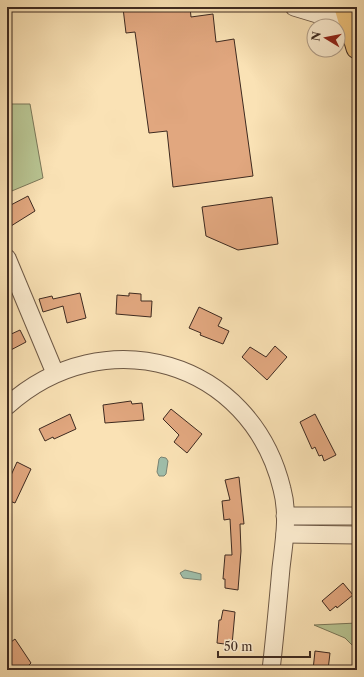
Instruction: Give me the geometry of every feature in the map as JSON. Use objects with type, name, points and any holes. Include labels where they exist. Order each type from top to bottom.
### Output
[{"type":"main road","points":[[351,19],[357,48]]},
{"type":"street","points":[[294,7],[351,19]]},
{"type":"street","points":[[7,258],[55,373]]},
{"type":"street","points":[[7,406],[36,383],[55,373],[83,364],[120,359],[156,363],[188,372],[222,392],[235,405],[262,438],[278,474],[283,490],[285,534],[271,670]]},
{"type":"street","points":[[285,516],[357,516]]},
{"type":"street","points":[[285,534],[357,535]]},
{"type":"green space","points":[[7,104],[30,104],[43,178],[7,193]]},
{"type":"green space","points":[[357,623],[357,650],[345,638],[314,625]]},
{"type":"shaded area","points":[[161,457],[166,458],[168,461],[166,474],[164,476],[159,476],[157,472],[159,459]]},
{"type":"shaded area","points":[[185,570],[201,574],[201,580],[183,578],[180,573]]},
{"type":"building","points":[[190,7],[191,17],[213,14],[216,42],[234,39],[253,176],[173,187],[167,131],[149,133],[135,32],[126,33],[123,8]]},
{"type":"building","points":[[28,196],[35,211],[11,226],[10,224],[7,225],[7,207]]},
{"type":"building","points":[[272,197],[278,244],[238,250],[206,236],[202,207]]},
{"type":"building","points":[[80,293],[86,318],[67,323],[63,306],[43,312],[39,299],[52,296],[53,299]]},
{"type":"building","points":[[129,293],[141,294],[141,301],[152,301],[151,317],[116,314],[117,295],[129,296]]},
{"type":"building","points":[[199,307],[222,318],[218,326],[229,331],[223,344],[200,335],[201,333],[189,328]]},
{"type":"building","points":[[20,330],[26,342],[7,352],[7,336]]},
{"type":"building","points":[[275,346],[287,357],[267,380],[242,357],[250,347],[266,357]]},
{"type":"building","points":[[131,401],[132,404],[142,403],[144,420],[105,423],[103,405]]},
{"type":"building","points":[[171,409],[202,434],[187,453],[174,442],[179,435],[163,419]]},
{"type":"building","points":[[70,414],[76,429],[54,439],[53,437],[45,441],[39,429]]},
{"type":"building","points":[[315,414],[336,455],[324,461],[322,455],[319,456],[315,447],[312,449],[300,422]]},
{"type":"building","points":[[17,462],[31,469],[15,503],[7,500],[7,484]]},
{"type":"building","points":[[239,477],[244,524],[240,524],[241,551],[238,590],[225,588],[225,579],[223,579],[225,555],[232,555],[230,519],[224,520],[222,501],[230,500],[225,480]]},
{"type":"building","points":[[343,583],[353,595],[337,608],[336,606],[330,611],[322,601]]},
{"type":"building","points":[[223,610],[235,612],[232,645],[217,643],[219,620],[221,620]]},
{"type":"building","points":[[15,639],[31,663],[29,665],[32,670],[12,670],[7,662],[7,645]]},
{"type":"building","points":[[315,651],[330,653],[328,670],[313,670]]}]
